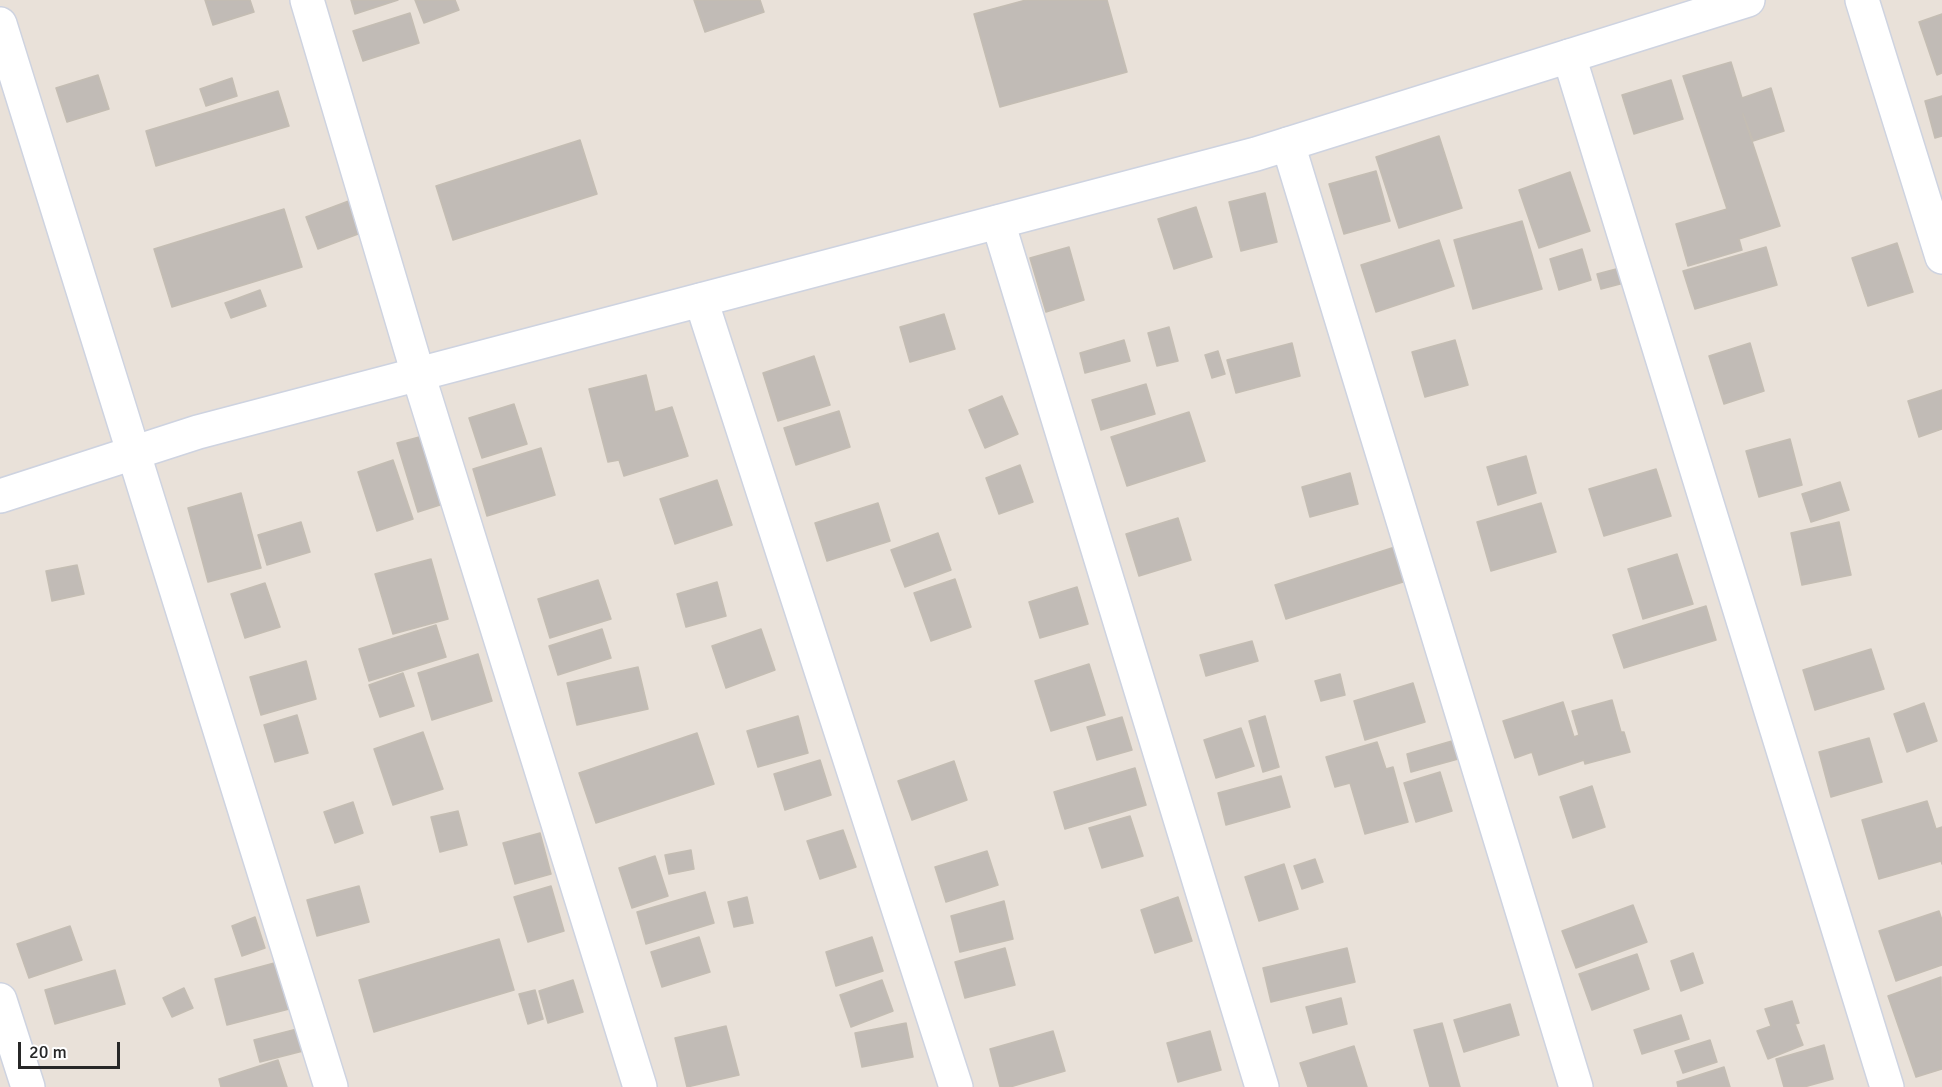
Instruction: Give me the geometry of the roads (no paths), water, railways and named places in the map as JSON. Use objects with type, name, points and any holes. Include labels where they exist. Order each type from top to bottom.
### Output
[{"type":"street","points":[[307,0],[418,374],[640,1087]]},
{"type":"street","points":[[0,496],[198,432],[1256,154],[1748,0]]},
{"type":"street","points":[[1862,0],[1942,257]]},
{"type":"street","points":[[0,24],[331,1087]]},
{"type":"street","points":[[1569,56],[1887,1087]]},
{"type":"street","points":[[1288,144],[1576,1087]]},
{"type":"street","points":[[998,222],[1262,1087]]},
{"type":"street","points":[[701,300],[956,1087]]},
{"type":"street","points":[[0,1000],[28,1087]]}]
